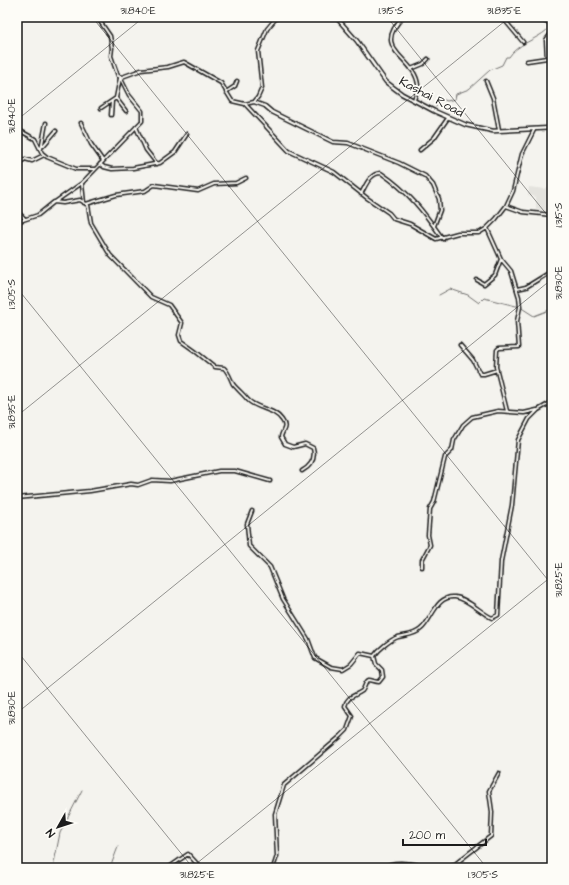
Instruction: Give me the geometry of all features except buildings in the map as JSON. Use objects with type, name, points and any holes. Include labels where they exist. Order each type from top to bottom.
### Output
[{"type":"street","points":[[17,222],[38,216],[54,202],[82,183],[142,121],[142,111],[129,95],[120,77],[114,70],[110,56],[112,48],[110,36],[97,17]]},
{"type":"street","points":[[120,77],[184,62],[221,84],[234,103],[245,104],[254,102],[262,88],[258,51],[267,29],[277,17]]},
{"type":"street","name":"Kashai Road","points":[[336,17],[357,41],[386,82],[414,100],[448,118],[466,125],[499,132],[552,128]]},
{"type":"street","points":[[403,17],[393,28],[391,43],[395,52],[411,69],[418,86],[414,100]]},
{"type":"street","points":[[502,17],[523,42]]},
{"type":"street","points":[[544,17],[546,22]]},
{"type":"street","points":[[527,61],[547,58],[546,40],[552,32]]},
{"type":"street","points":[[411,69],[423,64],[428,59]]},
{"type":"street","points":[[101,108],[116,98],[120,77]]},
{"type":"street","points":[[226,92],[235,86],[237,81]]},
{"type":"street","points":[[486,81],[493,98],[499,132]]},
{"type":"street","points":[[116,98],[126,111]]},
{"type":"street","points":[[111,115],[112,101]]},
{"type":"street","points":[[254,102],[333,142],[348,143],[405,165],[425,176],[433,185],[439,199],[440,210],[434,226]]},
{"type":"street","points":[[245,104],[288,151],[334,172],[389,213],[394,219],[410,224],[436,239],[443,239],[458,233],[476,234],[487,228],[506,206],[517,179],[522,154],[534,130]]},
{"type":"street","points":[[420,150],[434,138],[448,118]]},
{"type":"street","points":[[81,123],[91,144],[103,161]]},
{"type":"street","points":[[44,155],[42,148],[46,124]]},
{"type":"street","points":[[136,127],[146,150],[157,164]]},
{"type":"street","points":[[17,129],[34,139],[42,148]]},
{"type":"street","points":[[42,148],[56,131]]},
{"type":"street","points":[[17,140],[22,132]]},
{"type":"street","points":[[100,164],[104,167],[112,169],[157,164],[176,152],[187,134]]},
{"type":"street","points":[[17,165],[25,159],[32,161],[44,155]]},
{"type":"street","points":[[44,155],[76,169],[95,169]]},
{"type":"street","points":[[362,194],[371,177],[376,173],[380,173],[402,188],[443,239]]},
{"type":"street","points":[[85,203],[116,195],[145,191],[154,185],[198,191],[214,184],[236,183],[246,178]]},
{"type":"street","points":[[82,183],[85,203]]},
{"type":"street","points":[[54,202],[63,203],[80,200],[85,203],[90,210],[91,224],[110,255],[151,297],[168,304],[176,313],[182,323],[178,335],[181,341],[215,367],[224,368],[230,375],[233,384],[248,400],[274,412],[279,416],[285,424],[285,429],[281,437],[285,444],[293,447],[305,444],[313,448],[314,459],[311,464],[302,471]]},
{"type":"street","points":[[506,206],[523,212],[552,215]]},
{"type":"street","points":[[17,211],[22,218],[26,220]]},
{"type":"street","points":[[487,228],[501,259],[510,268],[520,303],[517,321],[519,347],[498,348],[496,363],[507,411]]},
{"type":"street","points":[[477,280],[484,284],[491,279],[501,259]]},
{"type":"street","points":[[517,289],[526,287],[552,271]]},
{"type":"street","points":[[460,345],[473,360],[480,374],[497,370]]},
{"type":"street","points":[[374,656],[379,650],[394,639],[418,632],[428,622],[434,609],[449,598],[459,598],[492,618],[498,615],[501,561],[512,505],[518,440],[529,419],[538,410],[552,402]]},
{"type":"street","points":[[422,567],[422,560],[430,546],[430,509],[434,502],[444,460],[452,450],[455,436],[462,425],[470,418],[498,411],[524,413],[538,410]]},
{"type":"street","points":[[17,498],[90,491],[131,484],[138,485],[152,480],[170,481],[219,471],[234,471],[270,481]]},
{"type":"street","points":[[252,511],[247,524],[249,546],[270,567],[283,599],[308,639],[315,658],[331,666],[343,669],[355,661],[360,653],[374,656]]},
{"type":"street","points":[[273,868],[277,856],[275,814],[284,785],[347,730],[352,716],[345,706],[346,702],[351,696],[363,690],[368,681],[379,682],[383,677],[383,671],[376,664],[374,656]]},
{"type":"street","points":[[450,868],[491,836],[492,812],[489,791],[492,782],[500,773]]},
{"type":"street","points":[[168,868],[188,854],[201,868]]},
{"type":"street","points":[[383,868],[387,865],[393,864],[414,864],[426,868]]},
{"type":"shaded area","points":[[552,173],[552,212],[536,210],[536,197],[528,195],[529,187],[545,189],[551,184]]},
{"type":"waterway","points":[[436,107],[439,98],[447,101],[455,99],[456,94],[469,89],[490,70],[502,65],[506,57],[509,57],[522,45],[538,37],[547,30]]},
{"type":"waterway","points":[[439,295],[450,289],[468,295],[479,303],[484,298],[520,307],[534,316],[552,309]]},
{"type":"waterway","points":[[53,868],[60,833],[82,790]]},
{"type":"waterway","points":[[110,868],[118,847]]}]
